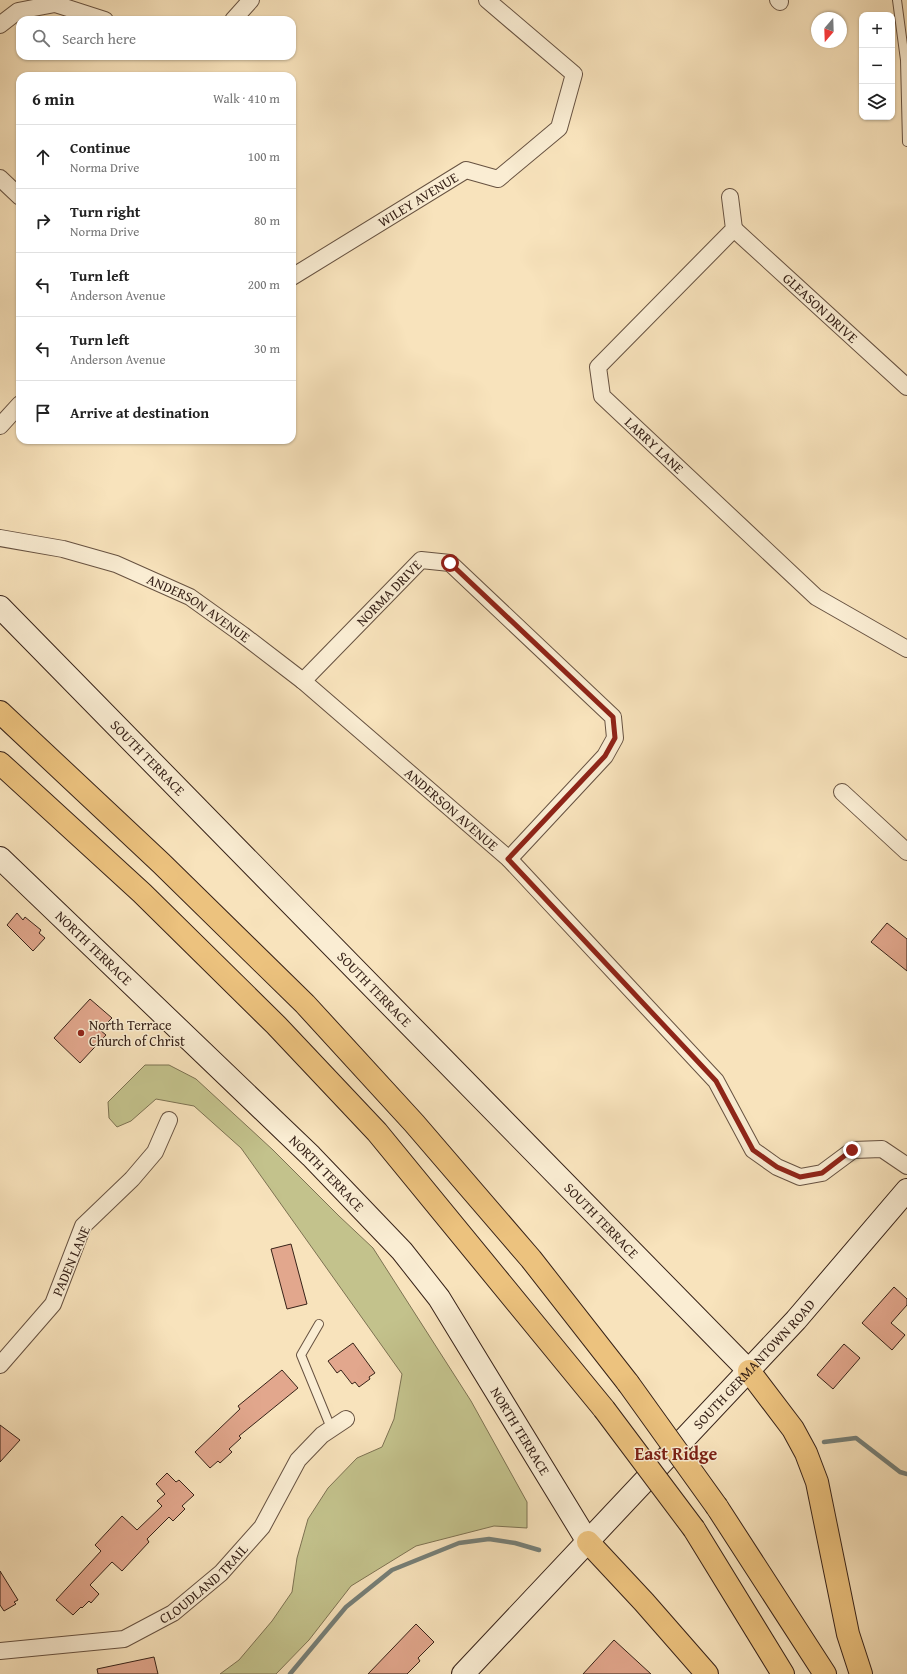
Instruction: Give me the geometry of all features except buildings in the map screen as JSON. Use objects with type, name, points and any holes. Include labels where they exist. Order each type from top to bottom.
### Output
[{"type":"highway","points":[[0,712],[161,862],[305,1004],[414,1123],[531,1259],[628,1383],[717,1507],[825,1674]]},
{"type":"highway","points":[[0,763],[142,893],[276,1025],[372,1127],[604,1409],[694,1529],[783,1674]]},
{"type":"highway","points":[[749,1371],[793,1429],[806,1453],[817,1482],[848,1634],[861,1674]]},
{"type":"highway","points":[[588,1542],[644,1602],[707,1674]]},
{"type":"street","points":[[237,16],[251,0]]},
{"type":"street","name":"WILEY AVENUE","points":[[296,275],[466,170],[498,179],[560,128],[574,74],[487,0]]},
{"type":"street","points":[[0,25],[18,11],[58,2],[94,16]]},
{"type":"street","points":[[0,178],[16,193]]},
{"type":"street","points":[[730,197],[734,229]]},
{"type":"street","name":"GLEASON DRIVE","points":[[734,229],[907,387]]},
{"type":"street","name":"LARRY LANE","points":[[734,229],[598,367],[602,396],[816,597],[907,649]]},
{"type":"street","points":[[0,426],[16,408]]},
{"type":"street","name":"ANDERSON AVENUE","points":[[0,538],[63,549],[116,564],[190,598],[303,680],[508,859],[716,1081],[753,1150],[777,1167],[800,1177],[822,1173],[852,1150],[882,1149],[907,1166]]},
{"type":"street","name":"NORMA DRIVE","points":[[303,680],[421,560],[450,563],[613,717],[615,738],[605,756],[508,859]]},
{"type":"street","name":"SOUTH TERRACE","points":[[0,607],[749,1371]]},
{"type":"street","points":[[842,792],[907,852]]},
{"type":"street","name":"NORTH TERRACE","points":[[2,864],[311,1156],[402,1251],[440,1298],[588,1542]]},
{"type":"street","name":"PADEN LANE","points":[[0,1365],[53,1304],[83,1226],[132,1179],[155,1152],[169,1120]]},
{"type":"street","name":"SOUTH GERMANTOWN ROAD","points":[[472,1671],[588,1542],[796,1320],[907,1190]]},
{"type":"street","name":"CLOUDLAND TRAIL","points":[[0,1651],[124,1639],[172,1613],[221,1573],[262,1527],[298,1460],[322,1435],[346,1419]]},
{"type":"lane","points":[[898,0],[906,60],[907,142]]},
{"type":"lane","points":[[318,1324],[300,1355],[331,1428]]},
{"type":"shaded area","points":[[145,1065],[169,1065],[196,1079],[273,1150],[373,1248],[471,1401],[527,1502],[527,1528],[494,1526],[416,1546],[351,1586],[309,1640],[276,1674],[220,1674],[239,1660],[272,1621],[292,1592],[297,1558],[308,1519],[328,1488],[357,1458],[382,1447],[394,1419],[402,1374],[241,1148],[194,1106],[156,1099],[131,1121],[117,1127],[109,1118],[108,1102]]},
{"type":"waterway","points":[[824,1442],[856,1438],[900,1472],[907,1474]]},
{"type":"waterway","points":[[290,1674],[346,1607],[392,1570],[459,1543],[489,1539],[515,1543],[539,1550]]},
{"type":"place","name":"North Terrace Church of Christ","points":[[81,1033]]},
{"type":"district","name":"East Ridge","points":[[676,1453]]},
{"type":"route","points":[[450,563],[613,717],[615,738],[605,756],[508,859],[716,1081],[753,1150],[777,1167],[800,1177],[822,1173],[852,1150]]}]
